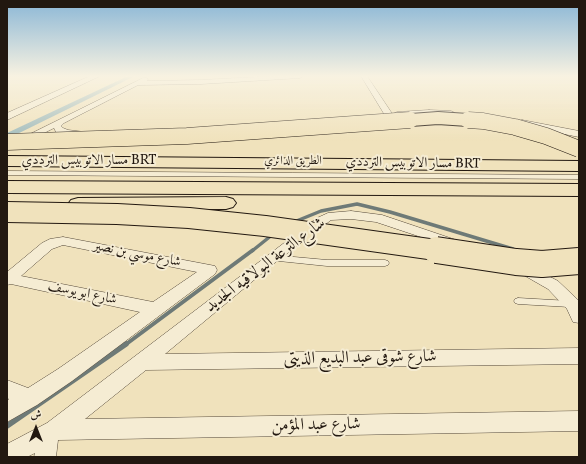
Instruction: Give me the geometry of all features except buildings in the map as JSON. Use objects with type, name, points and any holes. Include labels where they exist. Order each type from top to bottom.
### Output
[{"type":"highway","points":[[10,155],[100,140],[187,136],[438,118],[475,120],[509,126],[546,136],[579,149]]},
{"type":"highway","name":"الطريق الدائري","points":[[10,155],[579,166]]},
{"type":"highway","name":"الطريق الدائري","points":[[7,187],[579,190]]},
{"type":"highway","points":[[7,204],[262,203],[309,198],[351,189]]},
{"type":"highway","points":[[7,212],[117,214],[189,218],[265,226],[516,262],[542,264],[579,261]]},
{"type":"street","points":[[7,117],[49,98]]},
{"type":"street","points":[[10,155],[61,121],[109,98]]},
{"type":"street","points":[[378,98],[389,115]]},
{"type":"street","points":[[61,121],[57,126],[63,132],[98,134],[429,112],[468,114],[579,134]]},
{"type":"street","name":"شارع الترعة البولاقيه الجديد","points":[[7,456],[51,431],[142,362],[272,258],[320,221],[328,217],[351,215],[369,216],[523,268],[552,285],[577,309]]},
{"type":"street","name":"شارع موسي بن نصير","points":[[8,279],[47,246],[55,242],[63,241],[210,270]]},
{"type":"street","name":"شارع الترعة البولاقيه الجديد","points":[[7,412],[65,375],[210,270]]},
{"type":"street","name":"شارع ابو يوسف","points":[[8,279],[155,310]]},
{"type":"street","name":"شارع شوقى عبد البديع الذيتى","points":[[142,362],[579,356]]},
{"type":"street","points":[[7,389],[30,398]]},
{"type":"street","name":"شارع عبد المؤمن","points":[[51,431],[579,421]]},
{"type":"street","points":[[45,457],[51,431]]},
{"type":"lane","name":"مسار الاتوبيس الترددي BRT","points":[[10,155],[579,177]]},
{"type":"lane","points":[[272,258],[327,263],[385,263]]},
{"type":"lane","name":"شارع الترعة البولاقيه الجديد","points":[[518,301],[577,309]]},
{"type":"waterway","points":[[7,136],[87,98]]},
{"type":"waterway","points":[[294,222],[321,211],[357,204],[390,212],[513,249]]},
{"type":"waterway","points":[[252,251],[272,235]]},
{"type":"waterway","points":[[125,345],[253,250]]},
{"type":"waterway","points":[[7,426],[126,344]]}]
